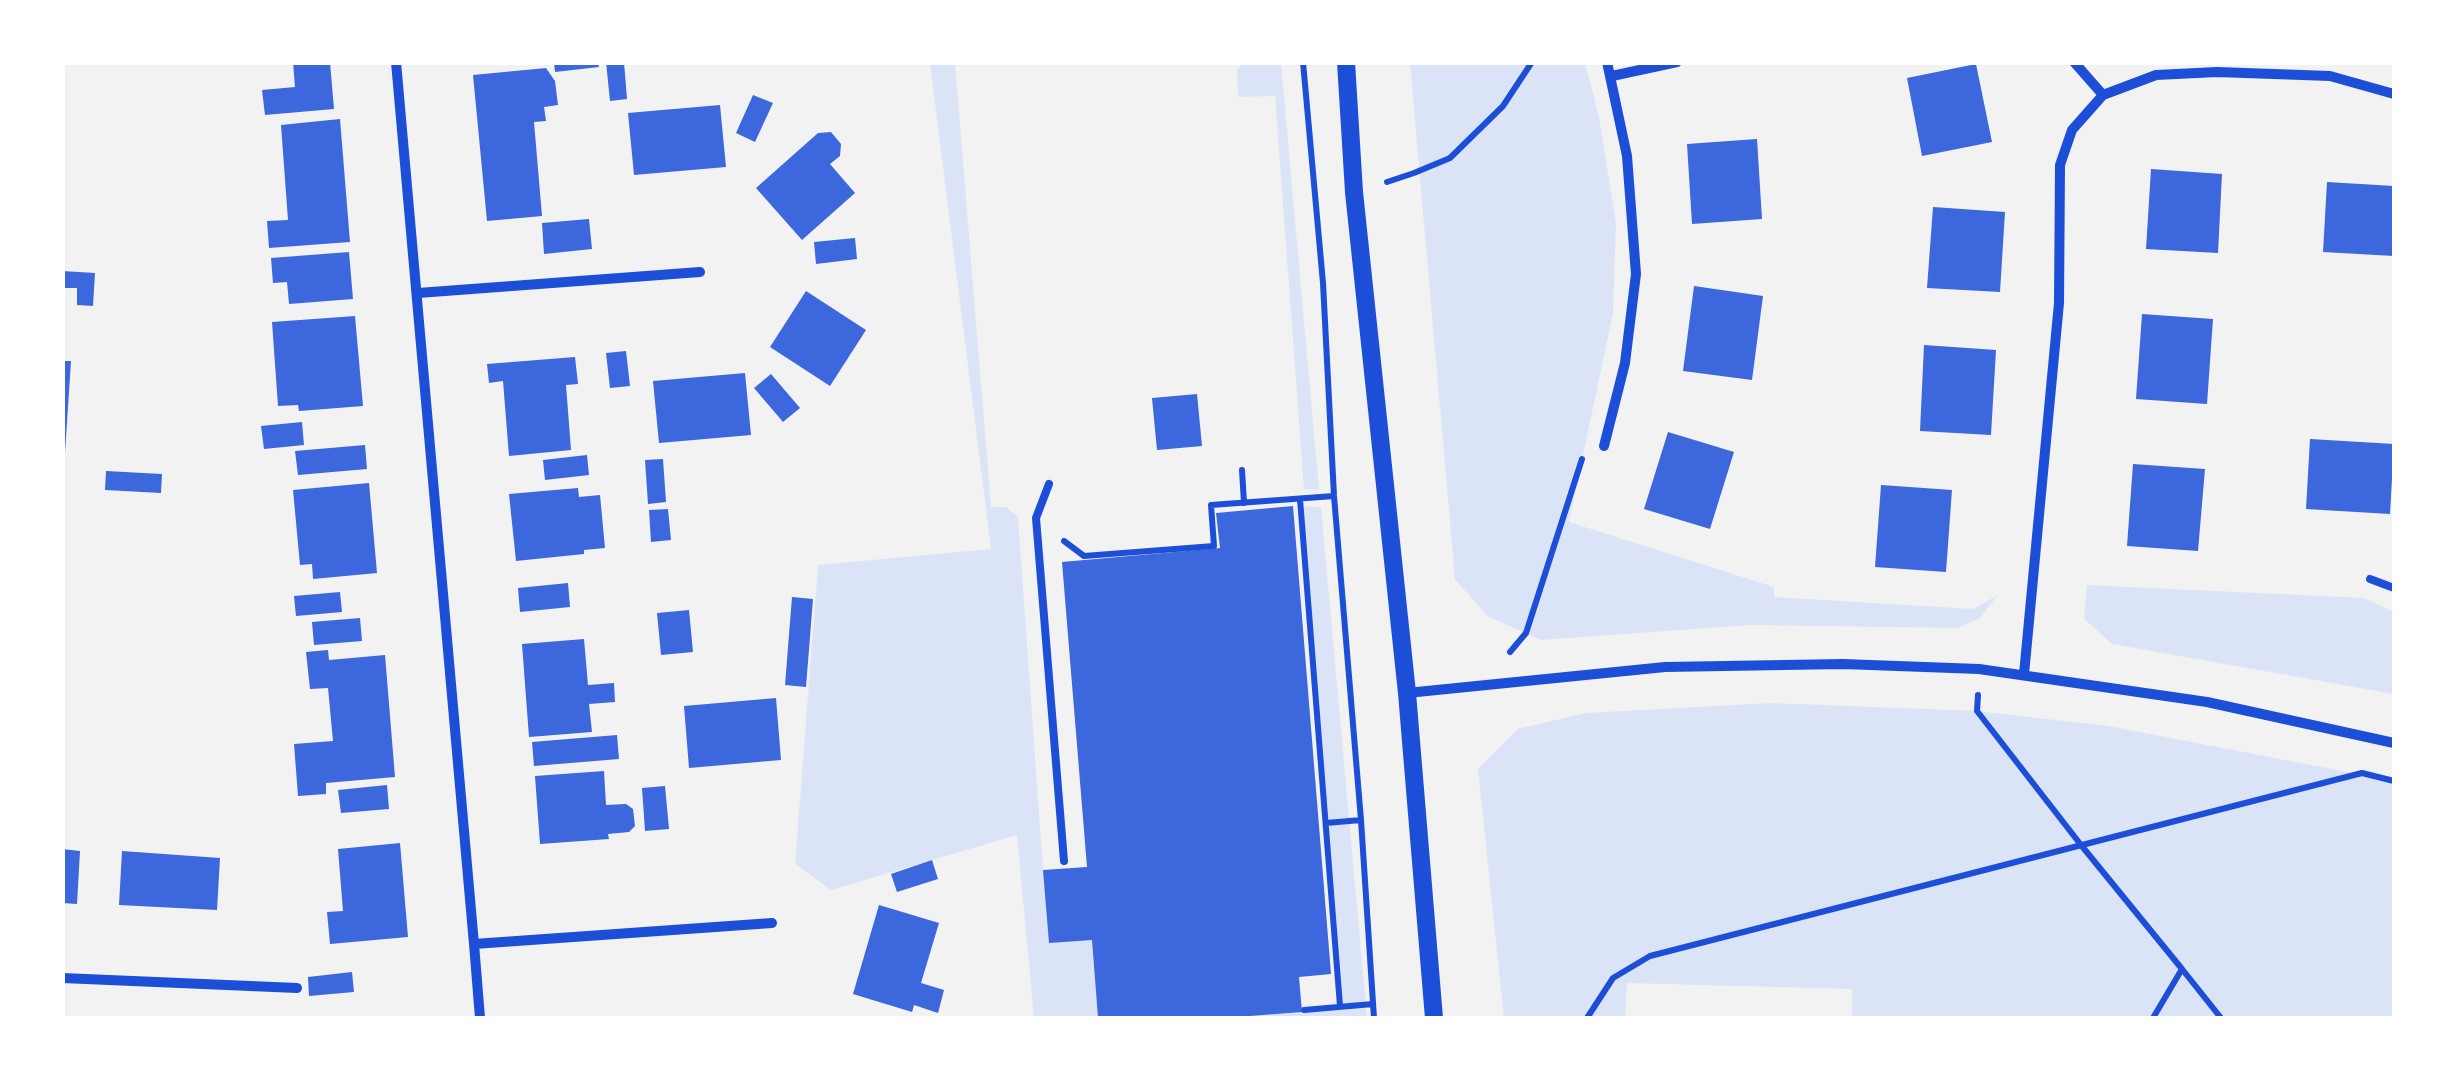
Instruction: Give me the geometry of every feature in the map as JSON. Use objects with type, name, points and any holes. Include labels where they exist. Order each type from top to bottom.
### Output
[{"type":"street","points":[[396,62],[480,1018]]},
{"type":"street","points":[[1346,62],[1354,192],[1407,694],[1434,1018]]},
{"type":"street","points":[[1604,446],[1625,364],[1636,274],[1627,156],[1608,62]]},
{"type":"street","points":[[1612,76],[1676,62]]},
{"type":"street","points":[[2074,62],[2103,95]]},
{"type":"street","points":[[2024,674],[2059,303],[2060,165],[2072,130],[2103,95],[2156,75],[2217,72],[2330,76],[2394,94]]},
{"type":"street","points":[[418,293],[700,272]]},
{"type":"street","points":[[1407,694],[1665,668],[1843,664],[1978,669],[2207,702],[2394,743]]},
{"type":"street","points":[[474,944],[772,923]]},
{"type":"street","points":[[62,978],[297,988]]},
{"type":"lane","points":[[1049,484],[1036,518],[1064,861]]},
{"type":"lane","points":[[2370,578],[2394,588]]},
{"type":"path","points":[[1303,62],[1323,282],[1334,496],[1374,1018]]},
{"type":"path","points":[[1354,192],[1450,158],[1503,106],[1532,62]]},
{"type":"path","points":[[1478,686],[1526,633],[1587,442],[1604,446]]},
{"type":"path","points":[[1242,470],[1244,503]]},
{"type":"path","points":[[1036,518],[1084,556],[1102,555],[1214,546],[1210,506],[1334,496]]},
{"type":"path","points":[[1300,499],[1340,1006]]},
{"type":"path","points":[[1978,669],[1977,712],[2221,1018]]},
{"type":"path","points":[[1587,1018],[1613,978],[1650,956],[2362,773],[2394,781]]},
{"type":"path","points":[[1326,823],[1361,820]]},
{"type":"path","points":[[2154,1018],[2182,970]]},
{"type":"path","points":[[1304,1010],[1373,1004]]},
{"type":"shaded area","points":[[930,63],[955,63],[991,507],[1006,507],[1018,517],[1043,870],[1092,940],[1098,1018],[1034,1018],[1017,835],[831,890],[795,864],[818,565],[991,549]]},
{"type":"shaded area","points":[[1243,63],[1281,63],[1319,490],[1304,489],[1275,96],[1238,97],[1237,70]]},
{"type":"shaded area","points":[[1410,63],[1585,63],[1599,117],[1616,223],[1613,313],[1569,522],[1774,587],[1774,597],[1973,609],[1998,595],[1980,618],[1958,628],[1750,625],[1541,640],[1487,616],[1455,579]]},
{"type":"shaded area","points":[[1300,506],[1321,507],[1367,1018],[1224,1018],[1340,1006]]},
{"type":"shaded area","points":[[2087,585],[2364,598],[2394,612],[2394,694],[2112,644],[2084,619]]},
{"type":"shaded area","points":[[1771,703],[1977,711],[2108,726],[2394,781],[2394,1018],[1852,1018],[1852,989],[1627,983],[1625,1018],[1504,1018],[1478,769],[1518,729],[1586,713]]},
{"type":"building","points":[[293,62],[330,62],[334,109],[265,115],[262,90],[295,87]]},
{"type":"building","points":[[554,62],[598,62],[599,67],[555,72]]},
{"type":"building","points":[[606,62],[624,62],[627,99],[610,101]]},
{"type":"building","points":[[1976,64],[1992,142],[1922,156],[1907,78]]},
{"type":"building","points":[[546,68],[555,81],[558,105],[544,107],[546,121],[534,122],[542,216],[487,221],[473,75]]},
{"type":"building","points":[[753,95],[773,103],[755,142],[736,133]]},
{"type":"building","points":[[720,105],[726,167],[634,175],[628,113]]},
{"type":"building","points":[[340,119],[350,242],[269,248],[267,221],[288,220],[281,125]]},
{"type":"building","points":[[831,132],[841,144],[840,156],[830,164],[855,193],[802,240],[756,188],[818,133]]},
{"type":"building","points":[[1757,139],[1762,219],[1692,224],[1687,144]]},
{"type":"building","points":[[2151,169],[2222,174],[2218,253],[2146,249]]},
{"type":"building","points":[[2327,182],[2394,186],[2394,256],[2323,252]]},
{"type":"building","points":[[1933,207],[2005,212],[2000,292],[1927,288]]},
{"type":"building","points":[[589,219],[592,249],[544,254],[542,223]]},
{"type":"building","points":[[855,238],[857,259],[816,264],[814,242]]},
{"type":"building","points":[[349,252],[353,299],[289,304],[287,282],[273,283],[271,258]]},
{"type":"building","points":[[62,271],[95,273],[93,306],[77,305],[77,288],[62,288]]},
{"type":"building","points":[[1694,286],[1763,296],[1752,380],[1683,371]]},
{"type":"building","points":[[806,291],[866,330],[830,386],[770,347]]},
{"type":"building","points":[[2142,314],[2213,319],[2207,404],[2136,399]]},
{"type":"building","points":[[355,316],[363,406],[299,411],[298,405],[278,406],[272,322]]},
{"type":"building","points":[[1924,345],[1996,350],[1991,435],[1920,431]]},
{"type":"building","points":[[626,351],[630,386],[610,388],[606,353]]},
{"type":"building","points":[[575,357],[578,384],[566,385],[571,450],[509,456],[503,381],[489,383],[487,364]]},
{"type":"building","points":[[62,361],[71,361],[65,453],[62,452]]},
{"type":"building","points":[[745,373],[751,435],[659,443],[653,381]]},
{"type":"building","points":[[771,374],[800,408],[783,422],[754,388]]},
{"type":"building","points":[[1197,394],[1202,446],[1157,450],[1152,398]]},
{"type":"building","points":[[302,422],[304,445],[264,449],[261,426]]},
{"type":"building","points":[[1668,432],[1734,452],[1710,529],[1644,509]]},
{"type":"building","points":[[2310,439],[2394,444],[2390,514],[2306,509]]},
{"type":"building","points":[[365,445],[367,469],[298,475],[295,451]]},
{"type":"building","points":[[587,455],[589,475],[545,480],[543,460]]},
{"type":"building","points":[[663,459],[666,502],[648,504],[645,460]]},
{"type":"building","points":[[2133,464],[2205,469],[2198,551],[2127,546]]},
{"type":"building","points":[[106,471],[162,474],[161,493],[105,490]]},
{"type":"building","points":[[369,483],[377,573],[313,579],[312,564],[300,565],[293,490]]},
{"type":"building","points":[[1881,485],[1952,490],[1946,572],[1875,567]]},
{"type":"building","points":[[578,488],[579,497],[600,495],[605,548],[516,561],[509,494]]},
{"type":"building","points":[[1293,506],[1331,974],[1299,977],[1302,1012],[1224,1018],[1098,1018],[1092,940],[1049,943],[1043,870],[1087,867],[1062,562],[1220,548],[1216,513]]},
{"type":"building","points":[[668,509],[671,540],[651,542],[649,510]]},
{"type":"building","points":[[568,583],[570,607],[520,612],[518,588]]},
{"type":"building","points":[[340,592],[342,612],[296,616],[294,596]]},
{"type":"building","points":[[792,597],[813,599],[806,687],[785,685]]},
{"type":"building","points":[[689,610],[693,652],[661,655],[657,613]]},
{"type":"building","points":[[360,618],[362,641],[314,645],[312,622]]},
{"type":"building","points":[[584,639],[588,685],[614,683],[615,702],[589,704],[592,732],[529,737],[522,644]]},
{"type":"building","points":[[328,650],[329,660],[385,655],[395,777],[326,783],[326,794],[298,796],[294,744],[333,741],[328,688],[310,689],[306,652]]},
{"type":"building","points":[[776,698],[781,760],[689,768],[684,706]]},
{"type":"building","points":[[617,735],[619,759],[534,766],[532,742]]},
{"type":"building","points":[[604,771],[606,805],[626,804],[633,809],[635,826],[629,832],[608,834],[609,839],[540,844],[535,776]]},
{"type":"building","points":[[387,785],[389,809],[341,813],[338,790]]},
{"type":"building","points":[[665,786],[669,829],[645,831],[642,788]]},
{"type":"building","points":[[400,843],[408,937],[330,944],[327,912],[343,911],[338,849]]},
{"type":"building","points":[[62,849],[80,851],[77,904],[62,903]]},
{"type":"building","points":[[122,851],[220,858],[217,910],[119,905]]},
{"type":"building","points":[[932,860],[938,879],[897,892],[891,874]]},
{"type":"building","points":[[879,905],[939,923],[921,983],[944,990],[938,1013],[914,1005],[912,1012],[853,994]]},
{"type":"building","points":[[352,972],[354,992],[309,996],[308,977]]}]
